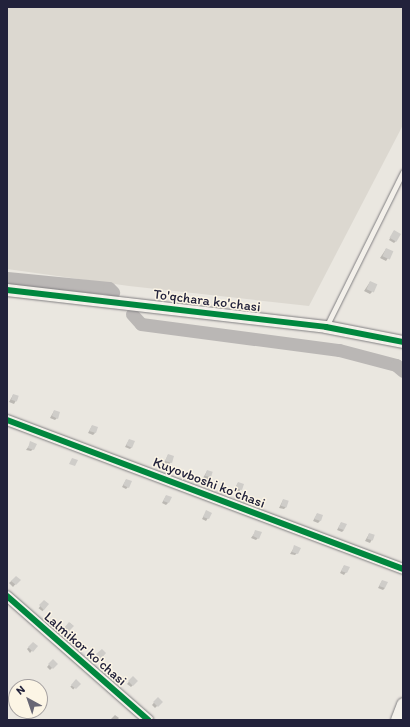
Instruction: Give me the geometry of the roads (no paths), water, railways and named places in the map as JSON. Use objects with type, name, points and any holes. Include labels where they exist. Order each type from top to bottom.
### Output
[{"type":"street","name":"To'qchara ko'chasi","points":[[7,290],[326,327],[403,342]]},
{"type":"street","name":"Kuyovboshi ko'chasi","points":[[7,420],[403,569]]},
{"type":"street","name":"Lalmikor ko'chasi","points":[[7,596],[148,720]]},
{"type":"street","points":[[397,720],[403,704]]},
{"type":"lane","points":[[326,327],[403,172]]},
{"type":"waterway","points":[[7,278],[109,288],[113,292]]},
{"type":"waterway","points":[[132,314],[141,324],[339,350],[396,365],[403,371]]}]
